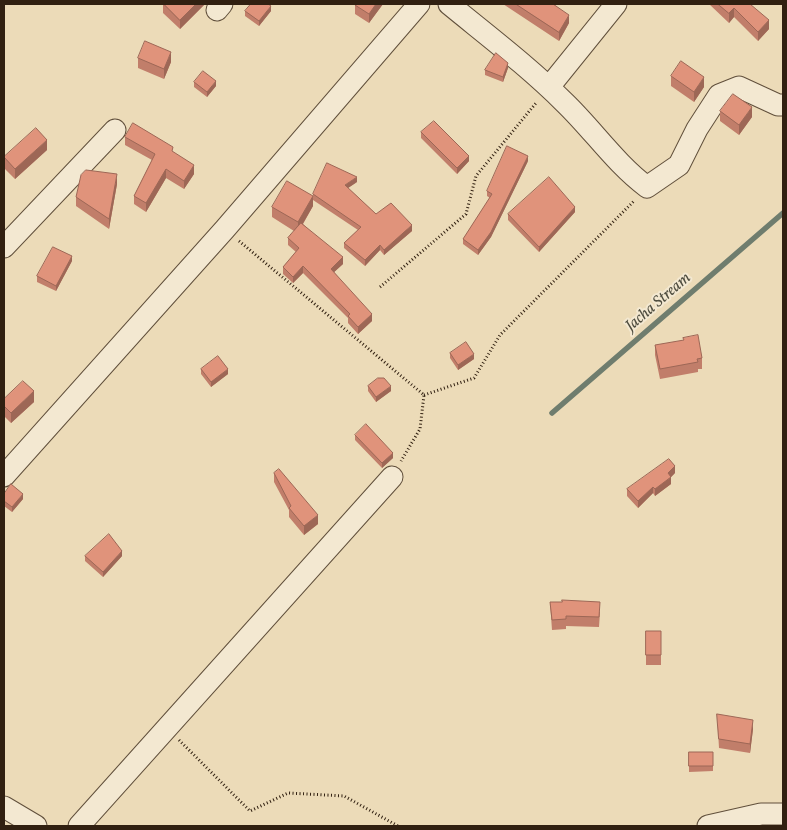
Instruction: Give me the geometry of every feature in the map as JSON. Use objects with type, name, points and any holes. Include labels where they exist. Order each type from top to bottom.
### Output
[{"type":"street","points":[[4,476],[225,229],[419,4]]},
{"type":"street","points":[[449,4],[549,87],[579,116],[632,176],[648,187],[678,165],[697,129],[719,95],[739,87],[778,105],[783,105]]},
{"type":"street","points":[[549,87],[616,4]]},
{"type":"street","points":[[4,247],[115,130]]},
{"type":"street","points":[[78,826],[392,477]]},
{"type":"street","points":[[4,807],[36,826]]},
{"type":"street","points":[[708,826],[761,814],[783,814]]},
{"type":"path","points":[[380,287],[466,214],[476,176],[549,87]]},
{"type":"path","points":[[424,395],[474,378],[500,335],[648,187]]},
{"type":"path","points":[[225,229],[424,395]]},
{"type":"path","points":[[392,477],[420,429],[424,395]]},
{"type":"path","points":[[166,727],[250,811],[288,793],[344,796],[398,826]]},
{"type":"building","points":[[164,4],[196,4],[180,20]]},
{"type":"building","points":[[251,4],[268,4],[271,6],[259,21],[245,11]]},
{"type":"building","points":[[355,4],[376,4],[369,14]]},
{"type":"building","points":[[516,4],[553,4],[569,15],[559,32]]},
{"type":"building","points":[[718,4],[750,4],[769,20],[758,32],[734,8],[729,13]]},
{"type":"building","points":[[145,41],[171,52],[164,69],[138,58]]},
{"type":"building","points":[[496,53],[508,63],[503,77],[485,70]]},
{"type":"building","points":[[681,61],[704,77],[694,92],[671,76]]},
{"type":"building","points":[[203,71],[216,81],[207,92],[194,82]]},
{"type":"building","points":[[733,94],[752,107],[739,125],[720,111]]},
{"type":"building","points":[[434,121],[469,156],[457,168],[421,132]]},
{"type":"building","points":[[133,123],[173,147],[172,151],[194,165],[184,181],[166,169],[146,203],[134,196],[155,154],[125,137]]},
{"type":"building","points":[[36,128],[47,140],[15,169],[4,157]]},
{"type":"building","points":[[507,146],[528,156],[491,232],[478,250],[463,239],[492,194],[487,191]]},
{"type":"building","points":[[327,163],[357,177],[345,185],[376,214],[391,203],[412,225],[384,250],[380,245],[365,260],[344,243],[361,227],[313,194]]},
{"type":"building","points":[[86,170],[117,174],[109,219],[76,197],[81,175]]},
{"type":"building","points":[[549,177],[575,207],[539,247],[508,214]]},
{"type":"building","points":[[287,181],[313,196],[298,222],[272,207]]},
{"type":"building","points":[[301,223],[343,257],[331,269],[372,314],[358,327],[348,316],[350,314],[303,266],[293,277],[283,267],[299,248],[288,238]]},
{"type":"building","points":[[53,247],[72,256],[56,286],[37,276]]},
{"type":"building","points":[[698,335],[702,358],[697,359],[698,362],[660,369],[655,345],[684,340],[683,338]]},
{"type":"building","points":[[466,342],[474,354],[458,365],[450,353]]},
{"type":"building","points":[[218,356],[228,369],[211,382],[201,369]]},
{"type":"building","points":[[378,378],[384,378],[391,386],[376,397],[368,386]]},
{"type":"building","points":[[23,381],[34,391],[11,413],[4,406],[4,399]]},
{"type":"building","points":[[366,424],[393,453],[382,463],[355,435]]},
{"type":"building","points":[[669,459],[675,466],[668,473],[671,477],[655,489],[653,487],[638,501],[627,489]]},
{"type":"building","points":[[279,469],[318,515],[304,526],[289,508],[291,506],[274,473]]},
{"type":"building","points":[[11,484],[23,494],[12,507],[4,501],[4,494]]},
{"type":"building","points":[[109,534],[122,551],[103,572],[85,556]]},
{"type":"building","points":[[562,600],[600,602],[599,617],[566,616],[566,619],[552,620],[550,602],[562,602]]},
{"type":"building","points":[[646,631],[661,631],[661,655],[646,655]]},
{"type":"building","points":[[717,714],[753,720],[750,744],[719,739]]},
{"type":"building","points":[[689,752],[713,752],[713,766],[689,766]]},
{"type":"waterway","name":"Jacha Stream","points":[[552,413],[783,213]]}]
